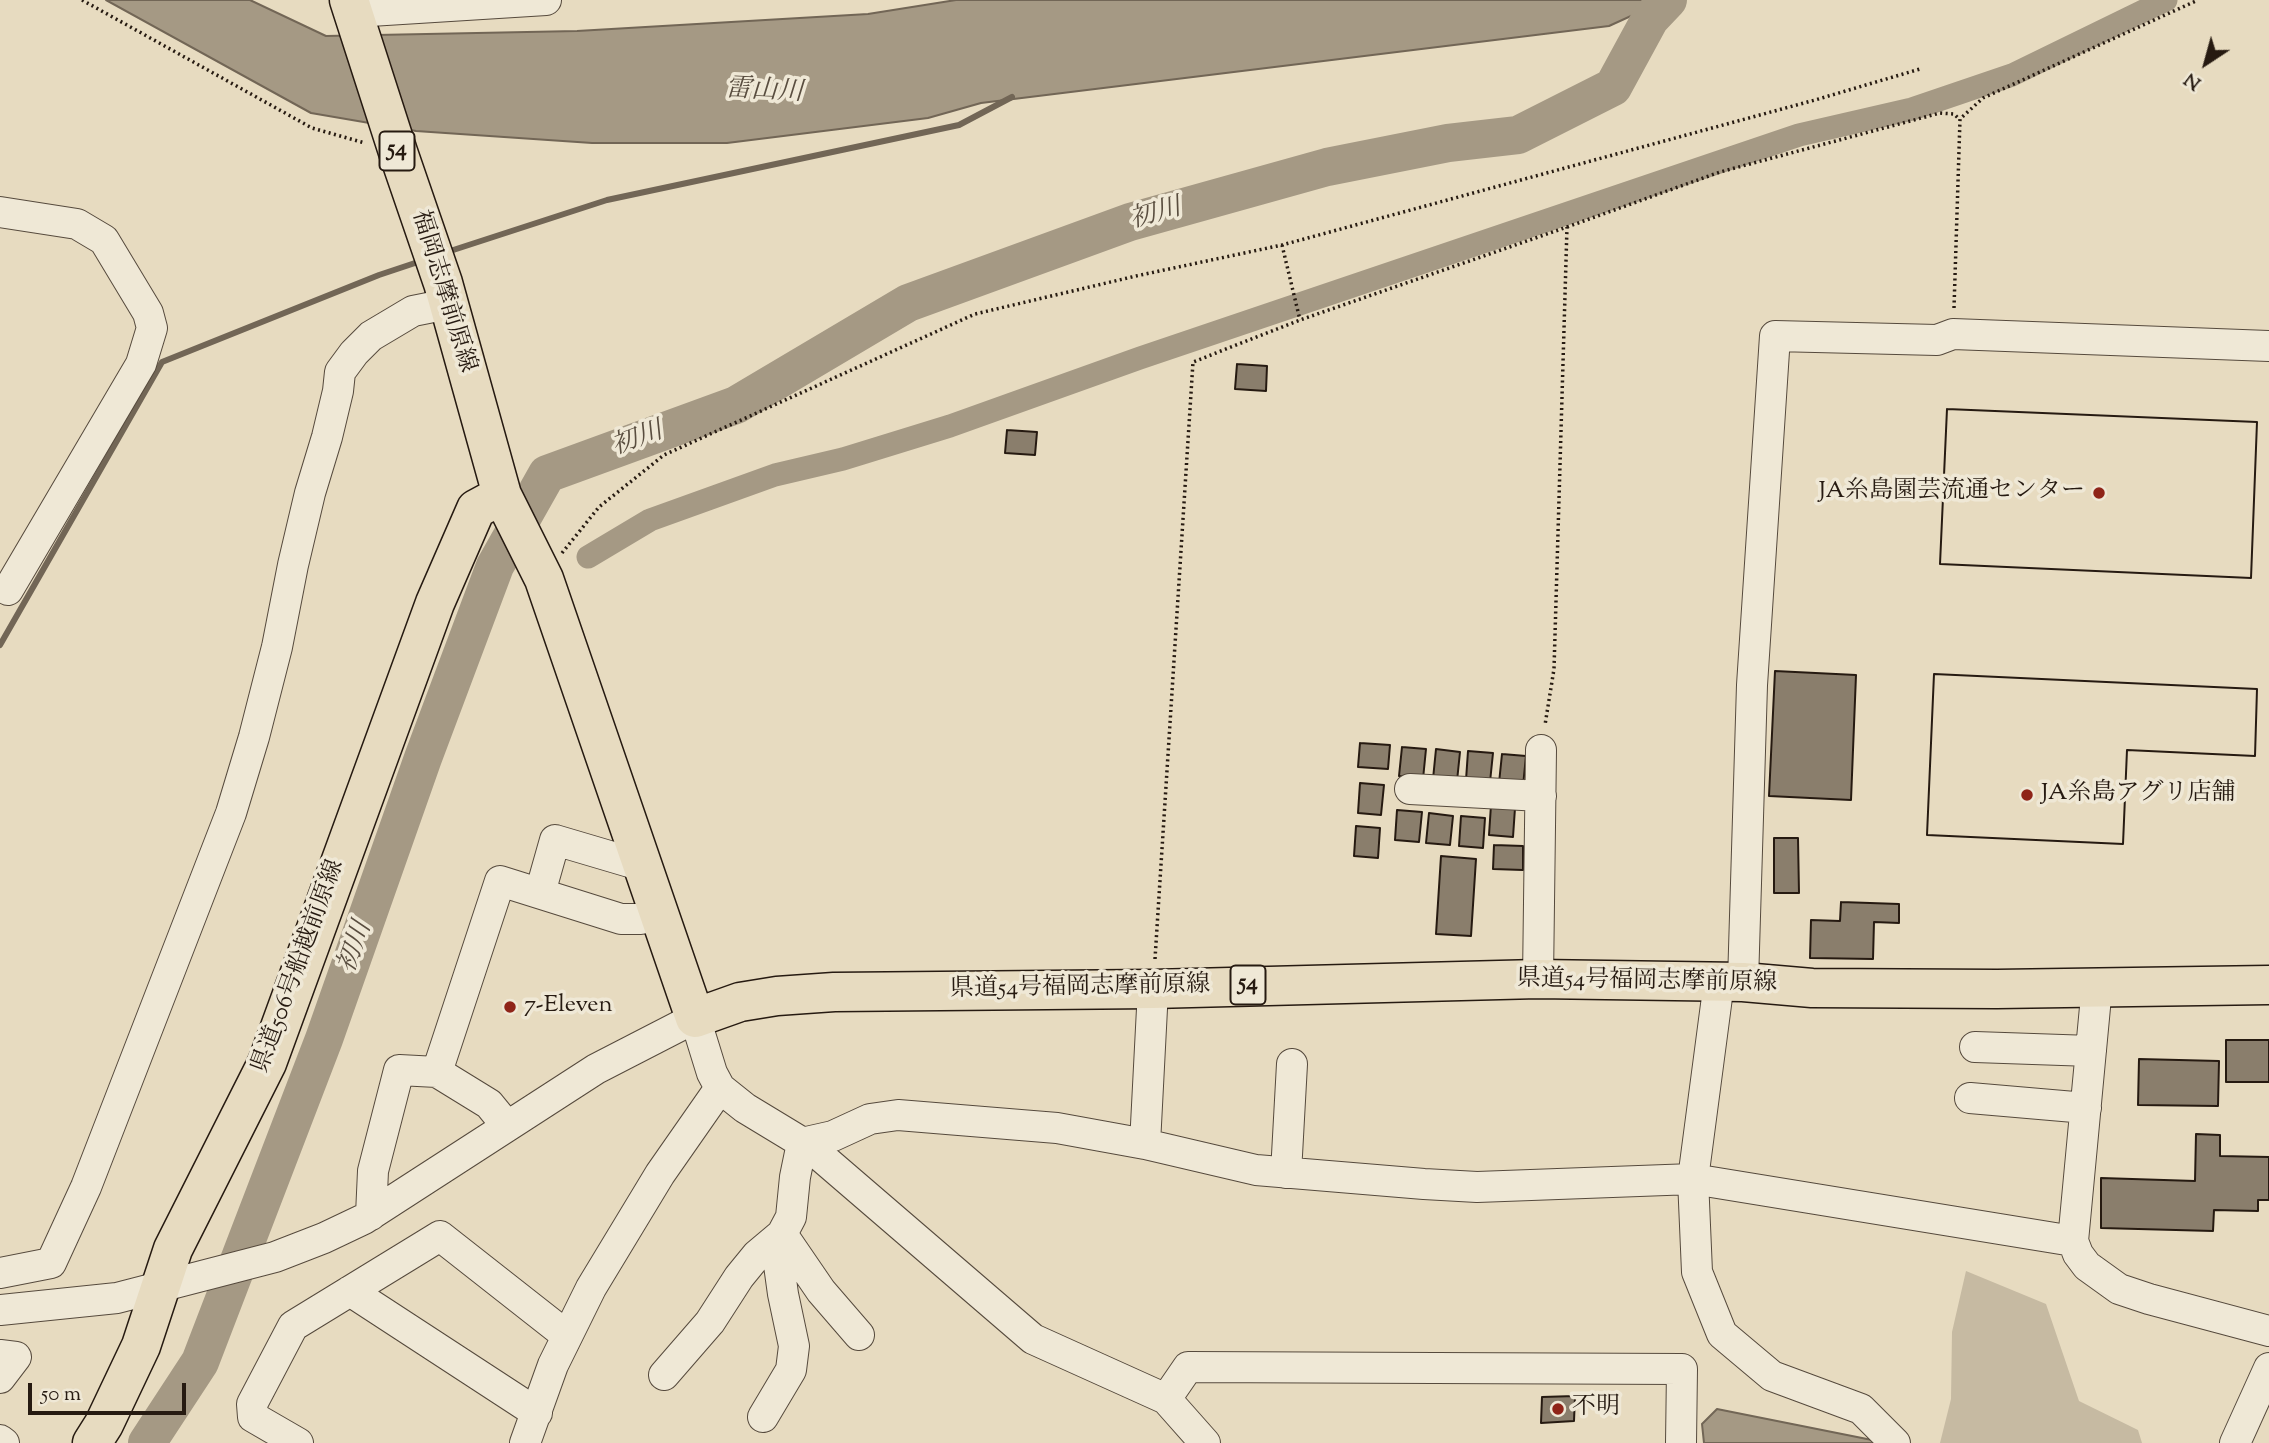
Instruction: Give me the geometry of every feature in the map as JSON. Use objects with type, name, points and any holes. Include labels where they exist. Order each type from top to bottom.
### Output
[{"type":"main road","name":"福岡志摩前原線","points":[[353,9],[445,294],[502,495],[544,579]]},
{"type":"main road","name":"県道506号船越前原線","points":[[92,1443],[175,1283],[173,1249],[267,1063],[435,603],[476,509],[502,495]]},
{"type":"main road","name":"54","points":[[544,579],[695,1018]]},
{"type":"main road","name":"県道54号福岡志摩前原線","points":[[695,1018],[740,1002],[822,992],[1153,989],[1538,979],[1731,982],[1825,988],[1997,989],[2269,985]]},
{"type":"street","points":[[353,9],[370,11],[546,0]]},
{"type":"street","points":[[0,212],[77,224],[104,240],[148,313],[152,328],[141,363],[8,590]]},
{"type":"street","points":[[0,1273],[51,1263],[86,1187],[231,813],[277,647],[293,565],[330,425],[341,372],[371,336],[445,294]]},
{"type":"street","points":[[1895,1443],[1861,1409],[1772,1376],[1722,1334],[1697,1272],[1693,1179],[1731,982],[1775,336],[1937,340],[1953,334],[2269,346]]},
{"type":"street","points":[[1538,979],[1541,750]]},
{"type":"street","points":[[1410,789],[1541,796]]},
{"type":"street","points":[[540,893],[555,840],[643,866]]},
{"type":"street","points":[[437,1072],[500,881],[621,919],[641,919],[661,914]]},
{"type":"street","points":[[2097,986],[2073,1241],[2087,1266],[2119,1289],[2148,1300],[2269,1331]]},
{"type":"street","points":[[1145,1144],[1153,989]]},
{"type":"street","points":[[0,1310],[117,1298],[275,1257],[368,1217],[596,1069],[695,1018],[712,1073],[720,1088],[745,1108],[802,1143],[1034,1339],[1166,1399],[1205,1443]]},
{"type":"street","points":[[1975,1047],[2091,1051]]},
{"type":"street","points":[[1286,1173],[1292,1064]]},
{"type":"street","points":[[368,1217],[373,1171],[399,1070],[437,1072],[489,1104],[507,1126]]},
{"type":"street","points":[[525,1443],[553,1365],[591,1288],[660,1174],[720,1088]]},
{"type":"street","points":[[1970,1098],[2086,1108]]},
{"type":"street","points":[[802,1143],[833,1136],[870,1119],[898,1115],[1057,1128],[1145,1144],[1256,1170],[1286,1173],[1477,1187],[1693,1179],[2073,1241]]},
{"type":"street","points":[[664,1375],[710,1322],[739,1277],[757,1255],[782,1234],[791,1217],[802,1143]]},
{"type":"street","points":[[782,1234],[821,1291],[859,1335]]},
{"type":"street","points":[[764,1418],[791,1370],[794,1346],[780,1275],[782,1234]]},
{"type":"street","points":[[298,1443],[253,1417],[252,1404],[293,1326],[440,1236],[566,1335]]},
{"type":"street","points":[[350,1291],[537,1413]]},
{"type":"street","points":[[0,1355],[16,1357],[0,1378]]},
{"type":"street","points":[[1166,1399],[1188,1367],[1682,1369],[1681,1443]]},
{"type":"street","points":[[2235,1443],[2269,1368]]},
{"type":"path","points":[[82,0],[312,128],[398,152]]},
{"type":"path","points":[[1953,334],[1960,119],[1983,98],[2198,0]]},
{"type":"path","points":[[544,579],[599,507],[664,455],[975,314],[1282,245],[1802,104],[1920,69]]},
{"type":"path","points":[[1153,989],[1194,362],[1300,318],[1720,172],[1940,113],[1954,114],[1960,119]]},
{"type":"path","points":[[1541,750],[1553,669],[1567,227]]},
{"type":"path","points":[[1282,245],[1300,318]]},
{"type":"shaded area","points":[[1966,1271],[2046,1304],[2079,1401],[2138,1430],[2142,1443],[1940,1443],[1951,1399],[1952,1332]]},
{"type":"water","name":"雷山川","points":[[106,0],[250,0],[326,36],[577,31],[868,14],[956,0],[1666,0],[1609,26],[981,103],[928,118],[727,143],[592,143],[416,131],[311,113]]},
{"type":"water","points":[[1717,1409],[1883,1443],[1704,1443],[1702,1424]]},
{"type":"building","points":[[1237,364],[1267,366],[1266,391],[1235,389]]},
{"type":"building","name":"JA糸島園芸流通センター","points":[[1947,409],[2257,422],[2251,578],[1940,564]]},
{"type":"building","name":"JA糸島園芸流通センター","points":[[1947,409],[2257,422],[2251,578],[1940,564]]},
{"type":"building","points":[[1007,430],[1037,432],[1035,455],[1005,453]]},
{"type":"building","points":[[1775,671],[1856,675],[1851,800],[1769,796]]},
{"type":"building","name":"JA糸島アグリ店舗","points":[[1934,674],[2257,689],[2255,756],[2127,750],[2123,844],[1927,835]]},
{"type":"building","name":"JA糸島アグリ店舗","points":[[1934,674],[2257,689],[2255,756],[2127,750],[2123,844],[1927,835]]},
{"type":"building","points":[[1360,743],[1390,745],[1388,769],[1358,767]]},
{"type":"building","points":[[1402,747],[1426,749],[1423,779],[1399,776]]},
{"type":"building","points":[[1436,749],[1460,752],[1457,781],[1433,779]]},
{"type":"building","points":[[1468,751],[1493,753],[1490,782],[1466,780]]},
{"type":"building","points":[[1502,754],[1526,756],[1523,786],[1499,783]]},
{"type":"building","points":[[1360,783],[1384,785],[1381,815],[1358,813]]},
{"type":"building","points":[[1491,805],[1515,808],[1513,837],[1489,835]]},
{"type":"building","points":[[1397,810],[1422,812],[1419,842],[1395,840]]},
{"type":"building","points":[[1429,813],[1453,816],[1450,845],[1426,843]]},
{"type":"building","points":[[1461,816],[1485,818],[1483,848],[1459,846]]},
{"type":"building","points":[[1356,826],[1380,828],[1378,858],[1354,856]]},
{"type":"building","points":[[1774,838],[1798,838],[1799,893],[1774,893]]},
{"type":"building","points":[[1494,845],[1523,846],[1523,870],[1493,869]]},
{"type":"building","points":[[1441,856],[1476,859],[1471,936],[1436,934]]},
{"type":"building","points":[[1841,902],[1899,904],[1899,923],[1874,922],[1873,959],[1810,958],[1811,920],[1840,921]]},
{"type":"building","points":[[2226,1040],[2269,1040],[2269,1082],[2226,1082]]},
{"type":"building","points":[[2139,1059],[2219,1061],[2218,1106],[2138,1105]]},
{"type":"building","points":[[2196,1134],[2220,1135],[2220,1156],[2269,1157],[2269,1200],[2258,1200],[2258,1211],[2214,1210],[2213,1231],[2101,1228],[2101,1178],[2195,1181]]},
{"type":"building","name":"不明","points":[[1575,1396],[1574,1421],[1541,1423],[1542,1397]]},
{"type":"waterway","name":"初川","points":[[147,1443],[200,1362],[324,1039],[423,758],[495,566],[547,474],[736,405],[908,303],[1130,222],[1327,167],[1448,143],[1518,135],[1613,87],[1650,19],[1668,0]]},
{"type":"waterway","points":[[588,557],[650,520],[775,475],[843,459],[950,426],[1140,358],[1799,135],[1912,109],[2012,75],[2166,0]]},
{"type":"waterway","points":[[444,253],[607,200],[959,125],[1012,97]]},
{"type":"waterway","points":[[0,645],[162,362],[379,275],[421,261]]},
{"type":"place","name":"JA糸島園芸流通センター","points":[[2099,493]]},
{"type":"place","name":"JA糸島アグリ店舗","points":[[2027,795]]},
{"type":"place","name":"7-Eleven","points":[[510,1007]]},
{"type":"place","name":"不明","points":[[1558,1409]]}]
